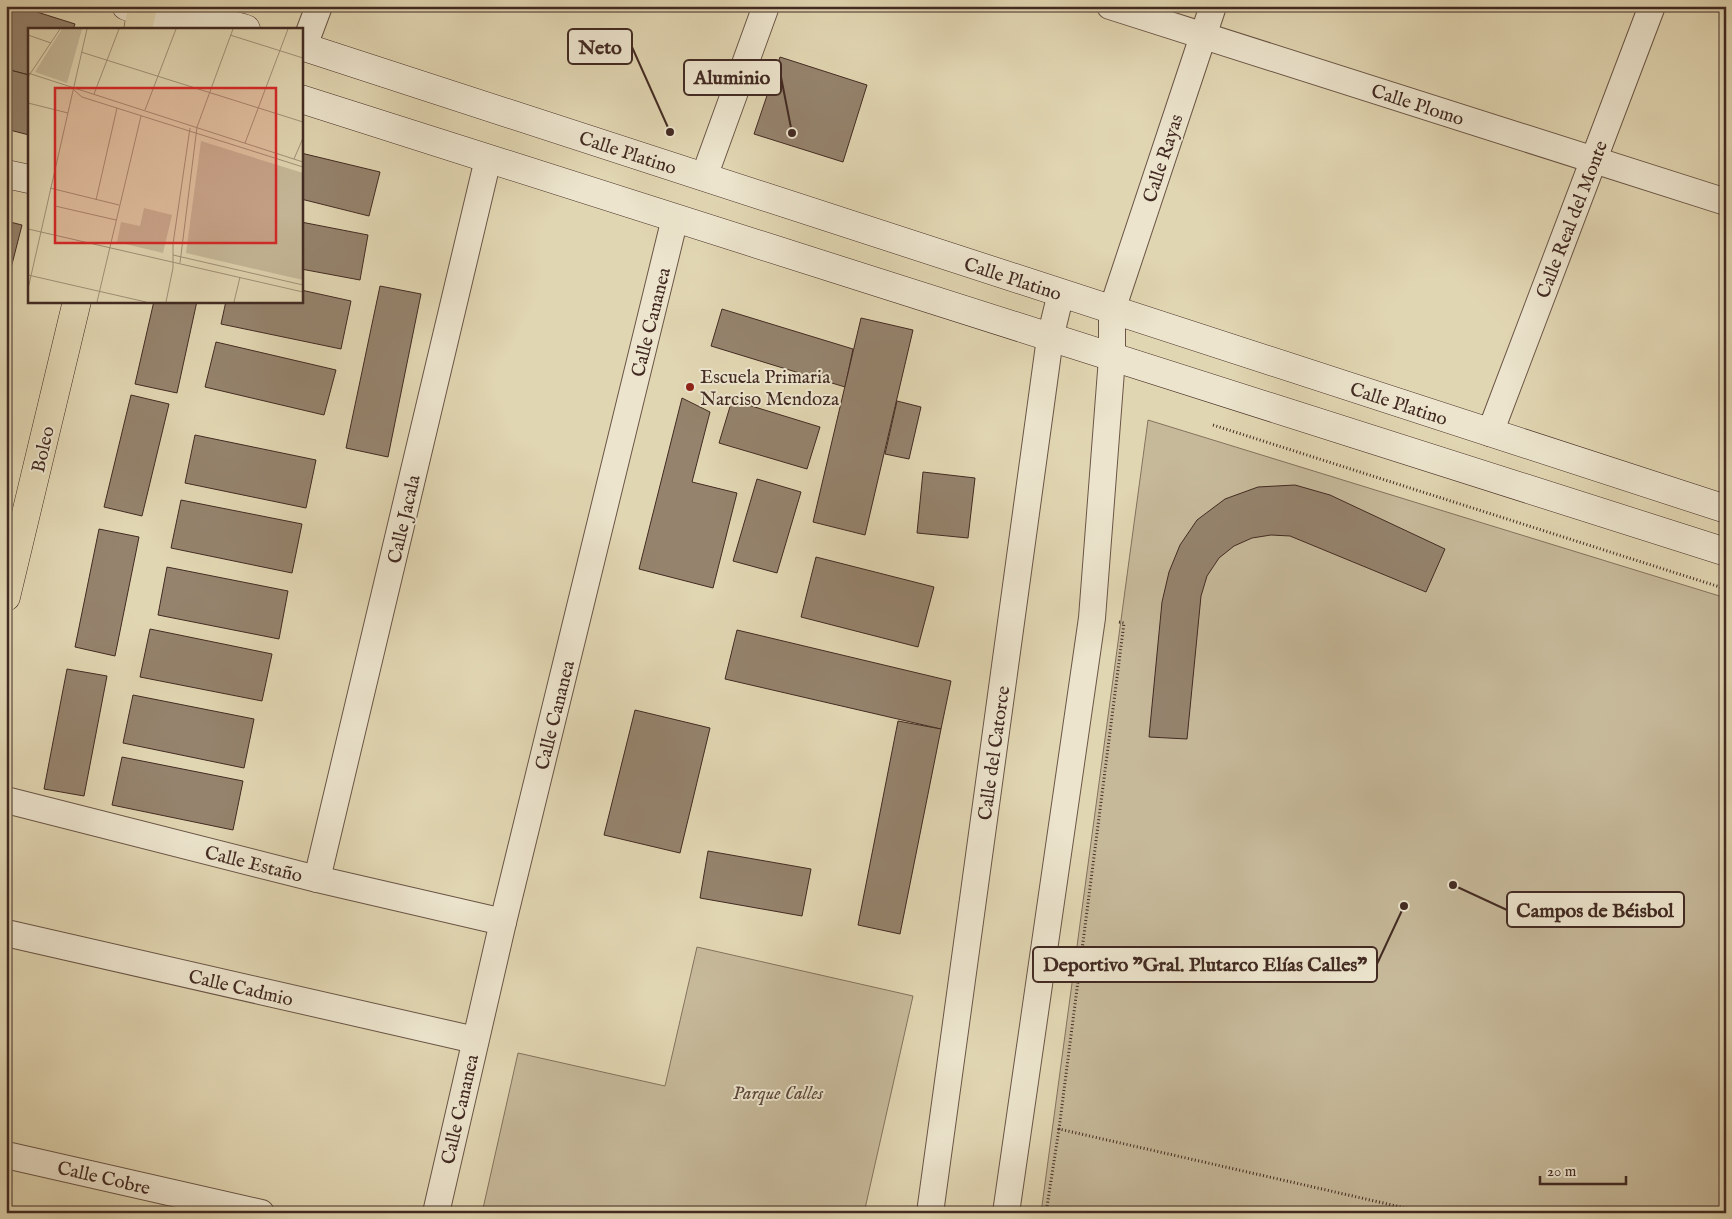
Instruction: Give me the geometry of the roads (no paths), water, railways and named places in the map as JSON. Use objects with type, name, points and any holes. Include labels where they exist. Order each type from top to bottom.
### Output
[{"type":"main road","name":"Boleo","points":[[6,597],[77,302]]},
{"type":"street","points":[[302,46],[319,6]]},
{"type":"street","points":[[704,177],[766,6]]},
{"type":"street","name":"Calle Plomo","points":[[1110,6],[1202,34],[1592,161],[1726,202]]},
{"type":"street","name":"Calle Rayas","points":[[1112,310],[1202,34],[1213,6]]},
{"type":"street","name":"Calle Real del Monte","points":[[1490,433],[1652,6]]},
{"type":"street","points":[[142,16],[224,22],[243,28]]},
{"type":"street","name":"Calle Platino","points":[[302,46],[1726,509]]},
{"type":"street","points":[[302,98],[1112,358],[1726,552]]},
{"type":"street","name":"Calle Jacala","points":[[317,880],[488,159]]},
{"type":"street","points":[[6,174],[28,179]]},
{"type":"street","name":"Calle Cananea","points":[[436,1213],[503,922],[675,218]]},
{"type":"street","name":"Calle del Catorce","points":[[930,1213],[1050,338],[1061,293]]},
{"type":"street","points":[[1006,1213],[1092,618],[1112,358],[1112,310]]},
{"type":"street","name":"Calle Estaño","points":[[6,800],[317,880],[503,922]]},
{"type":"street","name":"Calle Cadmio","points":[[6,933],[475,1040]]},
{"type":"street","name":"Calle Cobre","points":[[6,1155],[261,1213]]},
{"type":"place","name":"Neto","points":[[670,132]]},
{"type":"place","name":"Aluminio","points":[[792,133]]},
{"type":"place","name":"Escuela Primaria Narciso Mendoza","points":[[690,387]]},
{"type":"place","name":"Campos de Béisbol","points":[[1453,885]]},
{"type":"place","name":"Deportivo \"Gral. Plutarco Elías Calles\"","points":[[1404,906]]},
{"type":"park label","name":"Parque Calles","points":[[778,1092]]}]
